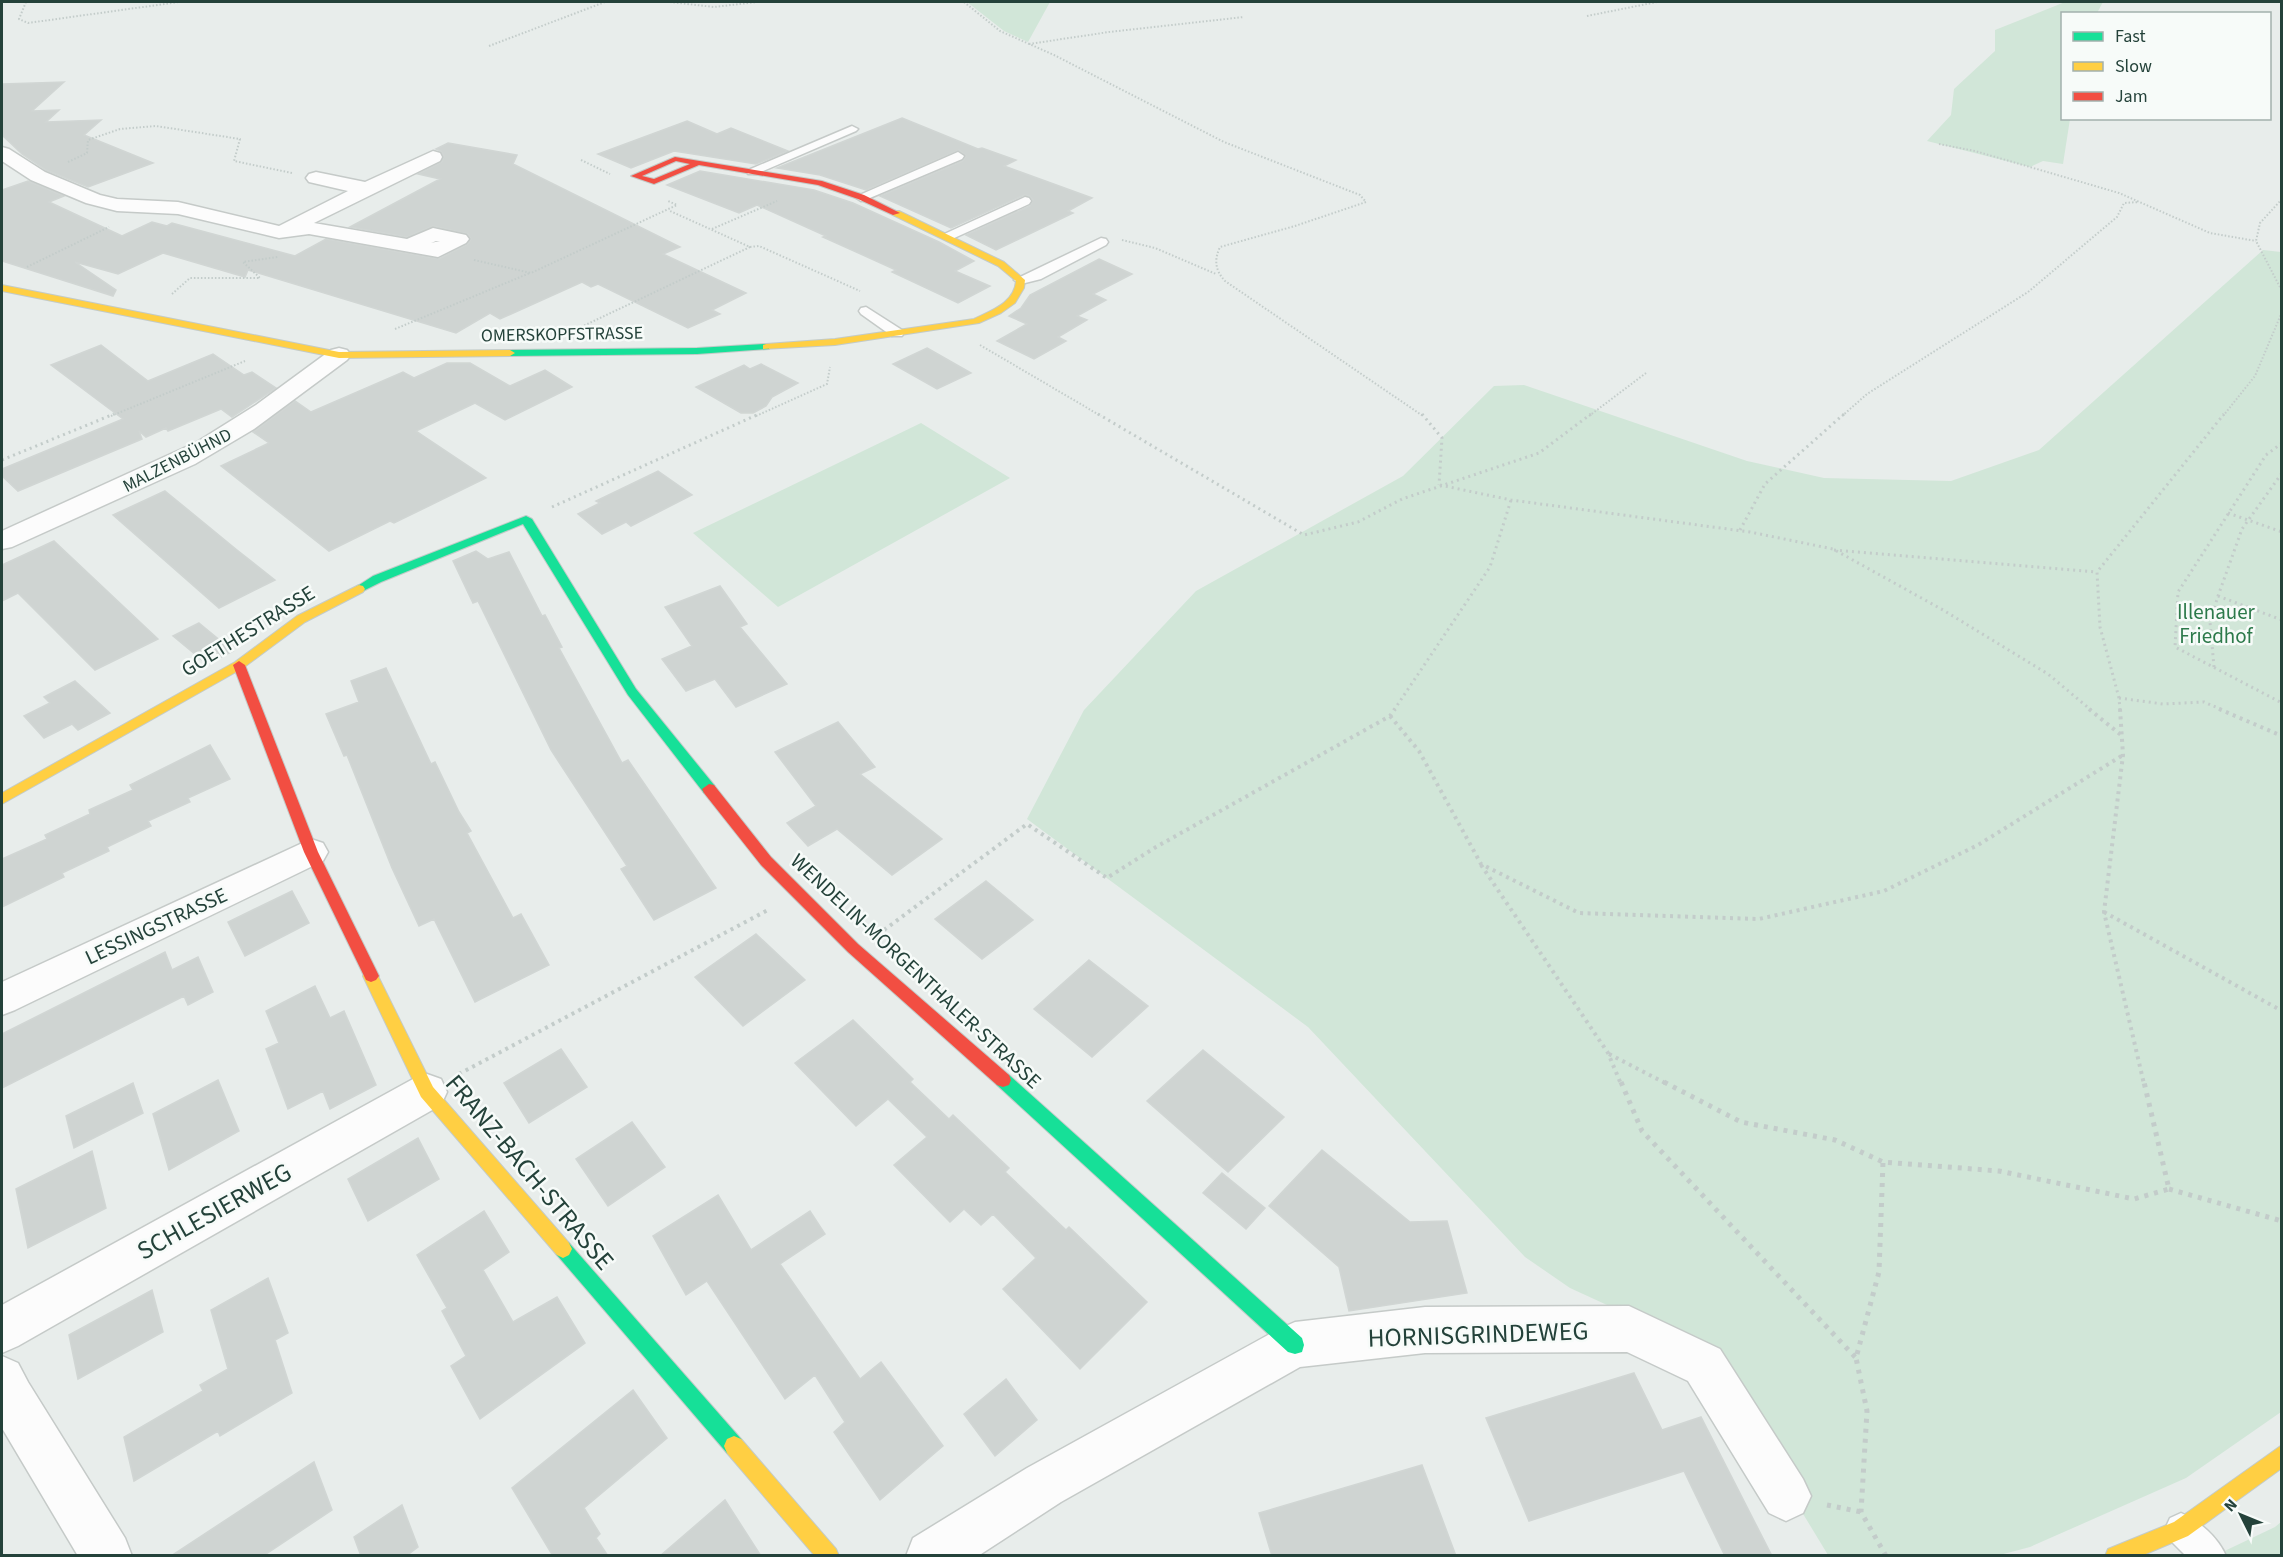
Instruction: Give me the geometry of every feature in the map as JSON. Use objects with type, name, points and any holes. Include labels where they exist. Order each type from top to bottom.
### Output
[{"type":"street","points":[[2,153],[38,176],[93,199],[117,205],[178,208],[279,232],[309,228],[438,251]]},
{"type":"street","points":[[279,232],[433,157]]},
{"type":"street","points":[[698,163],[819,183],[861,197],[947,236],[1000,264],[1021,280]]},
{"type":"street","points":[[316,178],[368,189]]},
{"type":"street","name":"OMERSKOPFSTRASSE","points":[[2,288],[339,355],[697,351],[835,342],[948,327],[976,321],[997,313],[1011,301],[1021,286],[1021,280]]},
{"type":"street","name":"MALZENBÜHND","points":[[2,541],[186,459],[214,444],[259,415],[339,355]]},
{"type":"street","name":"GOETHESTRASSE","points":[[2,799],[239,665],[301,619],[377,579],[526,519]]},
{"type":"street","name":"WENDELIN-MORGENTHALER-STRASSE","points":[[526,519],[632,692],[766,861],[857,950],[1295,1345]]},
{"type":"street","name":"FRANZ-BACH-STRASSE","points":[[239,665],[311,852],[427,1092],[830,1556]]},
{"type":"street","name":"LESSINGSTRASSE","points":[[2,999],[311,852]]},
{"type":"street","name":"SCHLESIERWEG","points":[[2,1330],[427,1092]]},
{"type":"street","name":"HORNISGRINDEWEG","points":[[931,1556],[1044,1485],[1295,1345],[1425,1330],[1629,1329],[1704,1365],[1786,1496]]},
{"type":"street","points":[[5,1394],[107,1556]]},
{"type":"street","points":[[2115,1556],[2181,1529],[2282,1455]]},
{"type":"lane","points":[[752,171],[852,129]]},
{"type":"lane","points":[[861,197],[958,156]]},
{"type":"lane","points":[[947,236],[1025,201]]},
{"type":"lane","points":[[1021,280],[1036,276],[1101,242]]},
{"type":"lane","points":[[866,311],[897,333]]},
{"type":"lane","points":[[2181,1529],[2210,1556]]},
{"type":"path","points":[[26,2],[19,19],[28,22],[179,2]]},
{"type":"path","points":[[489,46],[604,2]]},
{"type":"path","points":[[670,2],[696,6],[737,7],[757,2]]},
{"type":"path","points":[[964,2],[1000,32],[1054,55],[1224,142],[1360,195],[1366,201],[1294,226],[1220,247],[1215,256],[1217,274]]},
{"type":"path","points":[[1587,16],[1657,2]]},
{"type":"path","points":[[1028,45],[1109,32],[1244,17]]},
{"type":"path","points":[[38,176],[87,153],[88,140],[120,129],[156,126],[240,139],[234,161],[316,178]]},
{"type":"path","points":[[1939,144],[2119,193],[2210,233],[2256,241]]},
{"type":"path","points":[[581,160],[613,176]]},
{"type":"path","points":[[711,230],[819,183]]},
{"type":"path","points":[[339,355],[369,339],[531,273],[677,205],[666,200]]},
{"type":"path","points":[[2282,200],[2260,223],[2256,241],[2282,291]]},
{"type":"path","points":[[1740,531],[1765,484],[1867,394],[2028,292],[2117,217],[2124,203],[2139,202]]},
{"type":"path","points":[[20,271],[149,206]]},
{"type":"path","points":[[669,210],[750,247]]},
{"type":"path","points":[[1101,242],[1130,241],[1155,248],[1217,274],[1421,413],[1442,438],[1439,485]]},
{"type":"path","points":[[539,352],[562,335],[750,247],[759,246],[864,293]]},
{"type":"path","points":[[438,251],[531,273]]},
{"type":"path","points":[[172,294],[190,278],[260,278],[243,261],[285,256]]},
{"type":"path","points":[[2169,1189],[2104,912],[2123,755],[2119,698],[2100,627],[2097,572],[2255,376],[2282,312]]},
{"type":"path","points":[[948,327],[1304,535],[1358,522],[1439,485],[1539,453],[1646,373]]},
{"type":"path","points":[[526,519],[827,384],[835,342]]},
{"type":"path","points":[[2,460],[287,344]]},
{"type":"path","points":[[2282,443],[2266,455],[2178,592],[2175,647],[2282,703]]},
{"type":"path","points":[[2214,668],[2210,622],[2218,596],[2242,529],[2282,473]]},
{"type":"path","points":[[1439,485],[1511,500],[1740,531],[1833,549],[2097,572]]},
{"type":"path","points":[[857,950],[1027,824],[1107,878],[1156,847],[1390,716],[1490,567],[1511,500]]},
{"type":"path","points":[[2228,513],[2282,532]]},
{"type":"path","points":[[1833,549],[1943,610],[2048,674],[2121,735]]},
{"type":"path","points":[[2218,596],[2282,620]]},
{"type":"path","points":[[2119,698],[2163,704],[2204,702],[2282,735]]},
{"type":"path","points":[[1390,716],[1419,751],[1481,864],[1608,1053],[1642,1131],[1856,1358]]},
{"type":"path","points":[[1481,864],[1579,914],[1759,918],[1884,891],[1978,845],[2123,755]]},
{"type":"path","points":[[427,1092],[797,892]]},
{"type":"path","points":[[2104,912],[2282,1011]]},
{"type":"path","points":[[1608,1053],[1741,1122],[1835,1140],[1883,1162],[1999,1171],[2134,1199],[2169,1189],[2282,1221]]},
{"type":"path","points":[[1883,1162],[1878,1272],[1856,1358],[1867,1411],[1862,1512],[1886,1556]]},
{"type":"green space","points":[[967,2],[1050,2],[1028,42],[1004,31]]},
{"type":"green space","points":[[2065,2],[2103,2],[2098,12],[2061,12],[2061,120],[2070,120],[2063,164],[2043,161],[2030,167],[1927,141],[1951,115],[1954,89],[1995,51],[1995,30]]},
{"type":"green space","name":"Illenauer Friedhof","points":[[2263,250],[2281,252],[2281,1412],[2186,1478],[2030,1547],[1996,1556],[1828,1555],[1703,1349],[1570,1288],[1525,1257],[1308,1027],[1027,819],[1084,710],[1196,591],[1403,476],[1494,386],[1524,385],[1747,461],[1824,478],[1951,481],[2039,450]]},
{"type":"green space","points":[[921,423],[1010,478],[778,607],[693,533]]},
{"type":"green space","points":[[2281,1522],[2281,1555],[2214,1556],[2275,1527]]},
{"type":"building","points":[[64,82],[32,111],[59,110],[46,122],[101,120],[84,135],[153,163],[88,187],[46,170],[22,154],[3,136],[2,138],[2,84]]},
{"type":"building","points":[[902,118],[978,149],[982,148],[1016,160],[1004,166],[1092,198],[1068,211],[1073,213],[996,250],[966,235],[1030,206],[1033,200],[1030,196],[1024,195],[951,228],[880,196],[963,161],[966,156],[959,150],[866,190],[820,175],[777,168]]},
{"type":"building","points":[[687,121],[717,134],[731,128],[788,151],[756,164],[674,151],[631,168],[598,154]]},
{"type":"building","points":[[448,143],[517,155],[513,164],[680,247],[663,254],[746,293],[712,310],[720,314],[688,328],[598,284],[591,287],[582,282],[500,319],[490,313],[456,333],[248,270],[245,277],[163,253],[118,274],[75,262],[116,290],[113,296],[2,261],[2,190],[28,181],[64,196],[49,202],[122,236],[152,222],[167,226],[172,223],[295,256],[326,239],[439,259],[468,244],[471,239],[468,234],[433,226],[407,237],[350,227],[440,179],[418,174],[442,162],[444,156],[436,149]]},
{"type":"building","points":[[700,171],[814,190],[853,203],[939,242],[974,261],[955,271],[990,286],[958,303],[892,272],[896,270],[757,205],[739,213],[667,185]]},
{"type":"building","points":[[1099,259],[1132,274],[1093,294],[1106,300],[1077,316],[1087,320],[1058,337],[1066,341],[1034,359],[997,341],[1027,324],[1009,316],[1021,308],[1030,295]]},
{"type":"building","points":[[101,345],[148,381],[213,354],[244,375],[252,372],[276,388],[232,417],[221,409],[168,431],[166,428],[146,437],[139,431],[142,439],[18,491],[2,476],[2,469],[123,419],[51,365]]},
{"type":"building","points":[[927,348],[971,373],[937,389],[893,364]]},
{"type":"building","points":[[447,363],[470,363],[510,386],[545,370],[572,387],[505,420],[475,403],[416,431],[486,478],[394,523],[390,521],[329,551],[221,466],[269,443],[253,432],[295,401],[311,412],[403,372],[414,378]]},
{"type":"building","points":[[761,364],[798,383],[772,397],[766,406],[753,413],[741,413],[696,387],[744,365],[750,369]]},
{"type":"building","points":[[658,471],[692,495],[631,526],[626,522],[602,534],[578,514],[600,503],[596,501]]},
{"type":"building","points":[[165,491],[275,580],[219,608],[113,515]]},
{"type":"building","points":[[54,541],[158,639],[95,670],[18,593],[2,601],[2,565]]},
{"type":"building","points":[[476,551],[488,559],[509,552],[542,616],[545,615],[562,647],[559,648],[622,763],[628,760],[716,888],[654,920],[621,869],[627,866],[551,750],[478,601],[473,603],[453,561]]},
{"type":"building","points":[[720,586],[747,624],[740,627],[787,684],[736,707],[715,679],[686,691],[662,659],[692,646],[665,607]]},
{"type":"building","points":[[199,623],[233,651],[207,664],[173,636]]},
{"type":"building","points":[[386,668],[431,764],[435,762],[459,812],[471,831],[467,833],[513,918],[521,914],[549,965],[475,1002],[434,919],[419,926],[392,868],[347,755],[344,756],[326,714],[359,702],[351,681]]},
{"type":"building","points":[[75,681],[110,713],[78,730],[72,724],[44,738],[24,716],[50,703],[44,697]]},
{"type":"building","points":[[838,722],[875,767],[860,774],[942,839],[892,875],[837,829],[808,846],[787,823],[816,806],[775,752]]},
{"type":"building","points":[[210,745],[230,779],[188,798],[190,802],[148,821],[151,826],[107,847],[109,851],[62,873],[64,877],[2,907],[2,859],[47,839],[45,835],[90,814],[89,810],[133,790],[130,785]]},
{"type":"building","points":[[986,881],[1033,920],[982,959],[935,919]]},
{"type":"building","points":[[292,891],[309,923],[245,956],[228,922]]},
{"type":"building","points":[[756,934],[805,980],[743,1026],[695,977]]},
{"type":"building","points":[[165,952],[172,970],[198,957],[213,992],[188,1005],[184,996],[2,1088],[2,1034]]},
{"type":"building","points":[[1089,960],[1148,1006],[1092,1057],[1034,1009]]},
{"type":"building","points":[[315,986],[330,1018],[344,1011],[376,1085],[330,1109],[323,1091],[288,1109],[266,1049],[279,1043],[266,1011]]},
{"type":"building","points":[[853,1020],[913,1079],[910,1082],[949,1119],[953,1115],[1009,1168],[1005,1172],[1066,1230],[1069,1227],[1147,1302],[1080,1369],[1003,1289],[1036,1258],[993,1214],[981,1225],[964,1209],[950,1222],[894,1165],[927,1137],[888,1099],[856,1126],[795,1063]]},
{"type":"building","points":[[561,1049],[587,1087],[529,1123],[504,1083]]},
{"type":"building","points":[[1203,1050],[1284,1117],[1228,1172],[1147,1101]]},
{"type":"building","points":[[218,1080],[239,1131],[169,1170],[153,1114]]},
{"type":"building","points":[[133,1083],[143,1113],[74,1148],[66,1116]]},
{"type":"building","points":[[632,1122],[665,1167],[608,1206],[576,1159]]},
{"type":"building","points":[[418,1138],[439,1179],[368,1221],[348,1179]]},
{"type":"building","points":[[1322,1150],[1410,1222],[1447,1221],[1467,1293],[1349,1311],[1339,1267],[1269,1206]]},
{"type":"building","points":[[92,1151],[106,1208],[28,1248],[16,1189]]},
{"type":"building","points":[[1222,1173],[1265,1208],[1246,1229],[1203,1193]]},
{"type":"building","points":[[718,1195],[751,1250],[810,1211],[825,1234],[780,1264],[860,1379],[881,1362],[943,1446],[880,1500],[834,1432],[845,1422],[815,1375],[785,1399],[707,1281],[686,1295],[653,1236]]},
{"type":"building","points":[[484,1211],[509,1252],[483,1270],[513,1322],[557,1297],[585,1343],[480,1419],[451,1366],[466,1356],[442,1311],[447,1308],[417,1255]]},
{"type":"building","points":[[268,1278],[288,1333],[275,1340],[292,1393],[220,1436],[218,1431],[134,1481],[124,1437],[203,1391],[200,1385],[228,1369],[211,1310]]},
{"type":"building","points":[[152,1290],[163,1332],[78,1379],[69,1335]]},
{"type":"building","points":[[1634,1373],[1662,1430],[1701,1417],[1772,1556],[1725,1556],[1684,1471],[1529,1521],[1486,1418]]},
{"type":"building","points":[[1006,1379],[1037,1420],[995,1456],[964,1414]]},
{"type":"building","points":[[633,1390],[667,1438],[584,1508],[600,1534],[596,1538],[608,1556],[553,1556],[512,1488]]},
{"type":"building","points":[[314,1462],[332,1510],[263,1556],[171,1556]]},
{"type":"building","points":[[1422,1465],[1456,1556],[1272,1556],[1259,1513]]},
{"type":"building","points":[[725,1500],[761,1556],[660,1556]]},
{"type":"building","points":[[402,1505],[418,1547],[406,1556],[361,1556],[354,1537]]},
{"type":"traffic: fast","points":[[510,353],[697,351],[766,347]]},
{"type":"traffic: fast","points":[[359,589],[377,579],[526,519],[632,692],[709,789]]},
{"type":"traffic: fast","points":[[1003,1080],[1295,1345]]},
{"type":"traffic: fast","points":[[563,1249],[734,1446]]},
{"type":"traffic: slow","points":[[766,347],[835,342],[976,321],[998,311],[1012,301],[1020,288],[1021,280],[1001,264],[896,213]]},
{"type":"traffic: slow","points":[[2,288],[339,355],[510,353]]},
{"type":"traffic: slow","points":[[2,799],[239,665],[301,619],[359,589]]},
{"type":"traffic: slow","points":[[371,976],[427,1092],[563,1249]]},
{"type":"traffic: slow","points":[[734,1446],[829,1556]]},
{"type":"traffic: slow","points":[[2115,1556],[2181,1529],[2282,1455]]},
{"type":"traffic: jam","points":[[698,163],[654,182],[635,176],[675,159],[819,183],[861,197],[896,213]]},
{"type":"traffic: jam","points":[[239,665],[311,852],[371,976]]},
{"type":"traffic: jam","points":[[709,789],[766,861],[853,948],[1003,1080]]}]
